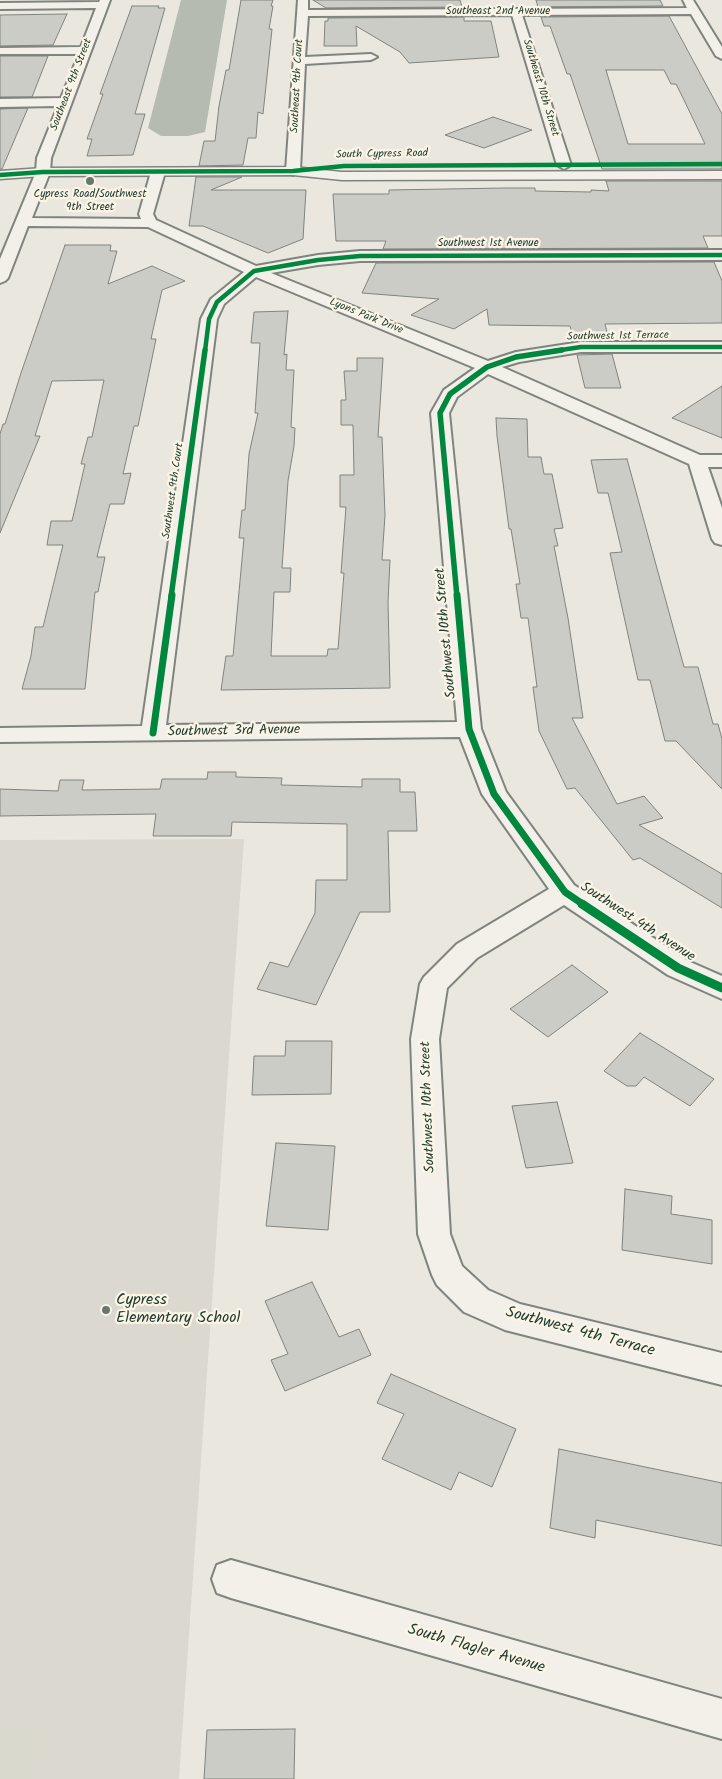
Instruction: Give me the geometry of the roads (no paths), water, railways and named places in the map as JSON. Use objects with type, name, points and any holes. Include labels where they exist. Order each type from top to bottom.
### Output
[{"type":"street","points":[[488,0],[491,12]]},
{"type":"street","points":[[688,0],[722,56]]},
{"type":"street","points":[[0,6],[104,3]]},
{"type":"street","name":"Southeast 9th Street","points":[[0,278],[4,258],[24,222],[43,172],[44,158],[104,3]]},
{"type":"street","name":"Southeast 2nd Avenue","points":[[303,6],[491,12],[694,11]]},
{"type":"street","name":"Southeast 9th Court","points":[[293,172],[298,61],[303,6]]},
{"type":"street","name":"Southeast 10th Street","points":[[516,12],[564,165]]},
{"type":"street","points":[[0,51],[86,50]]},
{"type":"street","points":[[298,61],[371,57]]},
{"type":"street","points":[[0,102],[66,102]]},
{"type":"street","name":"South Cypress Road","points":[[293,172],[344,166],[722,164]]},
{"type":"street","name":"South Cypress Road","points":[[0,167],[43,172]]},
{"type":"street","name":"South Cypress Road","points":[[0,175],[43,172],[293,172],[342,176],[722,175]]},
{"type":"street","points":[[150,223],[146,214],[158,172]]},
{"type":"street","name":"Lyons Park Drive","points":[[24,222],[150,223],[254,271],[487,367],[697,461]]},
{"type":"street","name":"Southwest 1st Avenue","points":[[254,271],[318,260],[360,256],[722,255]]},
{"type":"street","name":"Southwest 9th Court","points":[[153,733],[209,319],[217,302],[254,271]]},
{"type":"street","name":"Southwest 1st Terrace","points":[[487,367],[516,357],[580,347],[722,347]]},
{"type":"street","name":"Southwest 10th Street","points":[[449,1275],[434,1234],[425,1040],[434,984],[467,951],[565,892],[494,794],[469,729],[440,413],[450,394],[487,367]]},
{"type":"street","points":[[722,461],[697,461],[722,539]]},
{"type":"street","name":"Southwest 3rd Avenue","points":[[0,735],[469,729]]},
{"type":"street","name":"Southwest 4th Avenue","points":[[565,892],[678,968],[722,988]]},
{"type":"street","name":"Southwest 4th Terrace","points":[[449,1275],[476,1301],[517,1319],[722,1369]]},
{"type":"street","name":"South Flagler Avenue","points":[[231,1579],[722,1719]]},
{"type":"place","name":"Cypress Road/Southwest 9th Street","points":[[90,181]]},
{"type":"place","name":"Cypress Elementary School","points":[[106,1310]]}]
